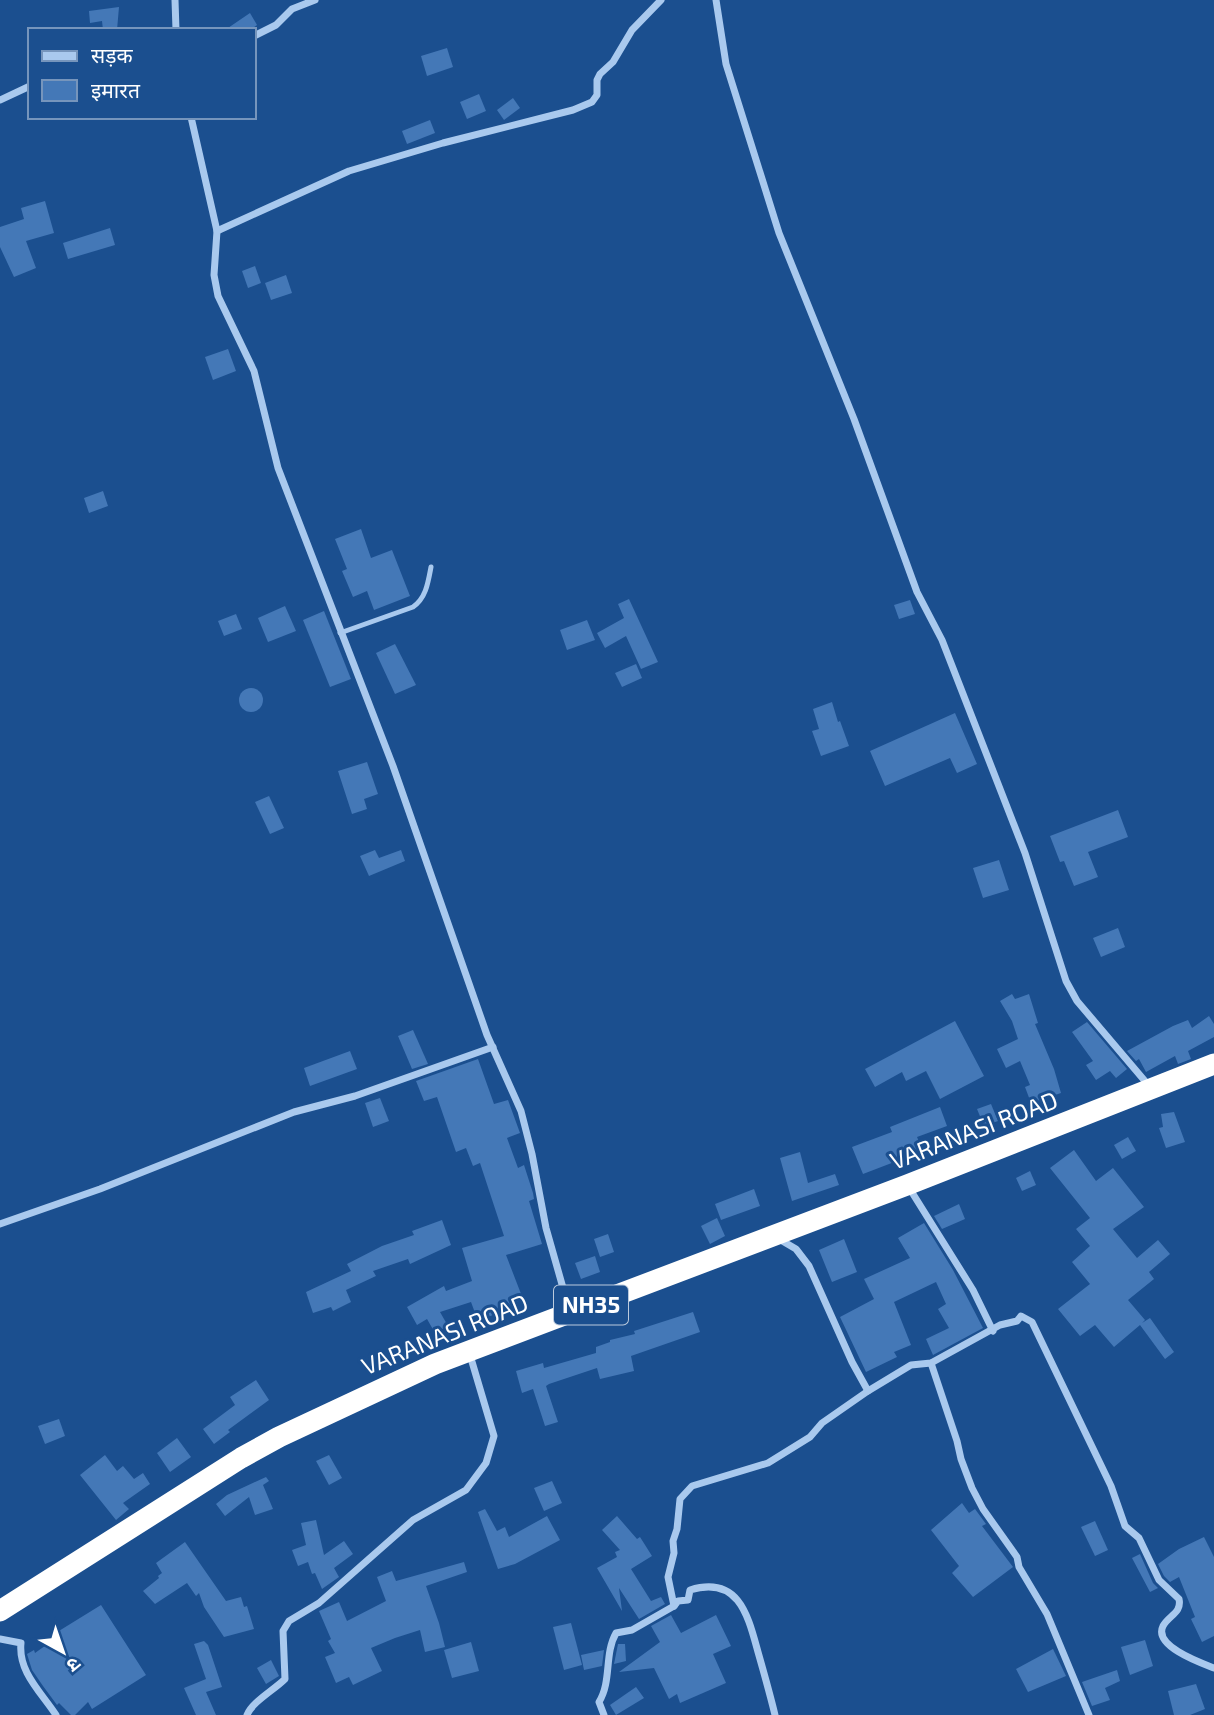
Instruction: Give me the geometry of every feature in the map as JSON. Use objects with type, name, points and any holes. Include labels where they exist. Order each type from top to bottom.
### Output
[{"type":"highway","name":"VARANASI ROAD","points":[[0,1611],[241,1458],[393,1382],[469,1350],[908,1185],[1214,1064]]},
{"type":"street","points":[[175,0],[176,28]]},
{"type":"street","points":[[256,35],[276,25],[292,9],[314,0]]},
{"type":"street","points":[[217,231],[349,172],[443,143],[573,110],[592,102],[597,95],[597,80],[600,74],[613,62],[632,30],[661,0]]},
{"type":"street","points":[[716,0],[726,64],[779,233],[854,419],[917,592],[942,640],[1025,853],[1066,981],[1077,1000],[1152,1090]]},
{"type":"street","points":[[0,100],[28,87]]},
{"type":"street","points":[[191,119],[217,231],[215,286],[232,328],[254,370],[278,468],[393,766],[487,1035],[521,1111],[546,1228],[570,1313]]},
{"type":"street","points":[[0,1224],[100,1189],[294,1112],[355,1096],[493,1047]]},
{"type":"street","points":[[908,1185],[973,1290],[993,1331]]},
{"type":"street","points":[[772,1236],[796,1249],[809,1266],[868,1391]]},
{"type":"street","points":[[674,1606],[668,1577],[674,1553],[678,1506],[692,1486],[768,1463],[810,1437],[822,1423],[868,1391],[911,1365],[931,1363],[1009,1322],[1017,1321],[1021,1316],[1032,1322],[1111,1486],[1125,1526],[1139,1538],[1159,1580],[1179,1599],[1178,1609],[1163,1627],[1162,1634],[1171,1647],[1214,1668]]},
{"type":"street","points":[[247,1715],[250,1707],[270,1694],[285,1679],[283,1631],[289,1621],[319,1603],[413,1520],[466,1490],[486,1463],[494,1436],[469,1350]]},
{"type":"street","points":[[931,1363],[972,1488],[983,1509],[1017,1557],[1019,1567],[1047,1614],[1089,1715]]},
{"type":"street","points":[[604,1715],[599,1702],[605,1686],[611,1641],[616,1633],[632,1630],[678,1601],[688,1600],[690,1590],[699,1587],[721,1589],[738,1599],[749,1618],[775,1715]]},
{"type":"street","points":[[0,1639],[21,1643],[20,1654],[27,1675],[56,1715]]},
{"type":"lane","points":[[340,633],[413,607],[420,602],[431,567]]},
{"type":"building","points":[[119,7],[117,28],[103,28],[102,21],[90,23],[89,11]]},
{"type":"building","points":[[250,13],[257,25],[253,28],[228,28]]},
{"type":"building","points":[[447,48],[453,67],[427,76],[421,56]]},
{"type":"building","points":[[479,94],[486,111],[467,119],[460,102]]},
{"type":"building","points":[[513,98],[520,108],[504,120],[497,110]]},
{"type":"building","points":[[430,120],[435,133],[407,144],[402,131]]},
{"type":"building","points":[[45,201],[54,233],[26,241],[36,268],[14,277],[0,247],[0,227],[24,219],[21,208]]},
{"type":"building","points":[[110,228],[115,245],[68,259],[63,243]]},
{"type":"building","points":[[255,266],[261,283],[248,288],[242,271]]},
{"type":"building","points":[[286,275],[292,293],[271,300],[265,283]]},
{"type":"building","points":[[228,349],[236,371],[213,380],[205,357]]},
{"type":"building","points":[[103,491],[108,506],[89,513],[84,498]]},
{"type":"building","points":[[361,529],[371,558],[392,550],[410,596],[374,610],[367,591],[353,597],[342,571],[347,569],[335,539]]},
{"type":"building","points":[[629,599],[658,662],[641,669],[626,636],[605,648],[597,633],[624,618],[618,604]]},
{"type":"building","points":[[910,600],[915,614],[899,619],[894,605]]},
{"type":"building","points":[[285,606],[296,631],[268,642],[258,618]]},
{"type":"building","points":[[324,611],[351,679],[330,687],[303,620]]},
{"type":"building","points":[[236,614],[242,629],[224,636],[218,621]]},
{"type":"building","points":[[587,620],[595,640],[567,650],[560,630]]},
{"type":"building","points":[[395,644],[416,685],[395,694],[376,653]]},
{"type":"building","points":[[636,664],[642,678],[622,687],[615,673]]},
{"type":"building","points":[[251,688],[260,691],[263,700],[260,709],[251,712],[242,709],[239,700],[242,691]]},
{"type":"building","points":[[832,702],[849,746],[821,756],[812,731],[819,729],[813,709]]},
{"type":"building","points":[[955,713],[977,764],[957,773],[950,758],[885,786],[870,751]]},
{"type":"building","points":[[367,762],[378,794],[364,799],[367,809],[352,814],[338,771]]},
{"type":"building","points":[[269,796],[284,828],[270,834],[255,802]]},
{"type":"building","points":[[1118,810],[1128,837],[1088,852],[1098,877],[1074,886],[1064,861],[1060,862],[1050,836]]},
{"type":"building","points":[[375,850],[379,858],[401,850],[405,861],[369,876],[360,856]]},
{"type":"building","points":[[999,860],[1009,890],[983,898],[973,868]]},
{"type":"building","points":[[1118,928],[1125,947],[1101,957],[1093,938]]},
{"type":"building","points":[[1012,994],[1015,999],[1029,994],[1038,1023],[1035,1024],[1061,1093],[1031,1103],[1025,1087],[1030,1085],[1020,1061],[1006,1068],[997,1049],[1018,1039],[1012,1021],[1000,1001]]},
{"type":"building","points":[[1209,1016],[1214,1024],[1214,1037],[1188,1051],[1191,1059],[1178,1064],[1175,1056],[1146,1072],[1139,1059],[1136,1061],[1127,1051],[1173,1026],[1188,1020],[1192,1028]]},
{"type":"building","points":[[955,1021],[984,1076],[940,1099],[926,1071],[906,1081],[902,1072],[875,1087],[865,1069]]},
{"type":"building","points":[[1087,1022],[1127,1069],[1116,1078],[1110,1071],[1096,1080],[1086,1065],[1093,1061],[1072,1032]]},
{"type":"building","points":[[413,1030],[428,1064],[412,1069],[398,1036]]},
{"type":"building","points":[[350,1051],[357,1069],[310,1086],[304,1068]]},
{"type":"building","points":[[478,1059],[494,1104],[508,1100],[520,1133],[507,1138],[518,1168],[524,1165],[534,1199],[529,1201],[542,1244],[506,1255],[523,1299],[514,1303],[515,1306],[478,1321],[471,1302],[440,1312],[448,1326],[435,1333],[427,1319],[417,1325],[407,1307],[444,1286],[446,1291],[472,1281],[462,1248],[504,1236],[480,1163],[473,1166],[466,1148],[456,1152],[437,1097],[424,1101],[416,1081]]},
{"type":"building","points":[[380,1098],[389,1121],[373,1127],[365,1103]]},
{"type":"building","points":[[991,1104],[998,1121],[984,1126],[977,1109]]},
{"type":"building","points":[[940,1107],[947,1126],[917,1137],[923,1151],[863,1174],[852,1147],[892,1132],[890,1127]]},
{"type":"building","points":[[1174,1112],[1185,1142],[1166,1148],[1159,1128],[1163,1127],[1161,1114]]},
{"type":"building","points":[[1128,1137],[1136,1151],[1122,1159],[1114,1145]]},
{"type":"building","points":[[1074,1150],[1096,1181],[1113,1168],[1144,1207],[1113,1229],[1137,1258],[1158,1240],[1170,1254],[1149,1272],[1154,1279],[1128,1300],[1145,1320],[1142,1323],[1150,1318],[1174,1352],[1165,1359],[1140,1325],[1114,1347],[1095,1325],[1080,1336],[1058,1309],[1090,1284],[1072,1262],[1090,1246],[1076,1229],[1090,1218],[1050,1168]]},
{"type":"building","points":[[800,1152],[808,1183],[835,1174],[839,1185],[792,1201],[780,1158]]},
{"type":"building","points":[[1030,1171],[1036,1185],[1022,1191],[1016,1178]]},
{"type":"building","points":[[754,1189],[760,1206],[721,1220],[715,1204]]},
{"type":"building","points":[[959,1204],[965,1219],[942,1229],[934,1216]]},
{"type":"building","points":[[717,1218],[725,1236],[710,1244],[701,1226]]},
{"type":"building","points":[[442,1220],[451,1245],[410,1264],[408,1259],[373,1271],[376,1276],[346,1290],[351,1302],[333,1311],[331,1307],[313,1313],[306,1292],[351,1271],[347,1264],[382,1246],[414,1235],[412,1231]]},
{"type":"building","points":[[924,1223],[953,1270],[983,1328],[933,1355],[926,1339],[949,1328],[938,1309],[946,1304],[936,1282],[894,1302],[911,1345],[894,1352],[897,1357],[866,1372],[840,1317],[874,1299],[864,1279],[910,1258],[898,1238]]},
{"type":"building","points":[[608,1234],[614,1252],[600,1257],[594,1239]]},
{"type":"building","points":[[844,1239],[857,1272],[832,1282],[819,1250]]},
{"type":"building","points":[[595,1256],[600,1272],[581,1279],[575,1263]]},
{"type":"building","points":[[693,1312],[700,1332],[631,1356],[634,1371],[600,1379],[597,1368],[546,1386],[558,1422],[545,1426],[533,1389],[522,1393],[516,1371],[543,1363],[544,1368],[596,1353],[596,1347],[610,1340],[635,1334],[634,1331]]},
{"type":"building","points":[[256,1380],[269,1400],[228,1430],[230,1432],[214,1444],[203,1429],[235,1405],[230,1397]]},
{"type":"building","points":[[59,1419],[65,1436],[45,1444],[38,1426]]},
{"type":"building","points":[[177,1438],[191,1457],[170,1472],[157,1453]]},
{"type":"building","points":[[105,1455],[117,1471],[123,1466],[134,1479],[143,1473],[150,1484],[123,1503],[129,1509],[116,1520],[80,1475]]},
{"type":"building","points":[[329,1455],[342,1478],[329,1485],[316,1461]]},
{"type":"building","points":[[266,1477],[269,1481],[263,1485],[273,1509],[255,1515],[249,1497],[225,1516],[216,1504],[227,1495]]},
{"type":"building","points":[[552,1481],[562,1503],[544,1511],[534,1488]]},
{"type":"building","points":[[962,1503],[969,1513],[975,1509],[986,1524],[982,1526],[1013,1567],[973,1597],[952,1573],[959,1566],[931,1530]]},
{"type":"building","points":[[485,1509],[497,1531],[505,1527],[509,1537],[547,1516],[560,1540],[515,1564],[498,1569],[478,1512]]},
{"type":"building","points":[[617,1516],[637,1539],[640,1537],[652,1556],[631,1569],[651,1601],[661,1597],[665,1604],[639,1619],[619,1588],[622,1611],[597,1568],[617,1557],[615,1552],[620,1550],[602,1530]]},
{"type":"building","points":[[316,1520],[324,1555],[344,1541],[353,1554],[334,1568],[339,1577],[322,1589],[308,1562],[298,1566],[292,1550],[306,1545],[301,1523]]},
{"type":"building","points":[[1095,1521],[1108,1550],[1095,1556],[1081,1527]]},
{"type":"building","points":[[1204,1537],[1214,1557],[1214,1636],[1202,1642],[1191,1619],[1195,1617],[1179,1577],[1170,1582],[1158,1564],[1179,1549]]},
{"type":"building","points":[[185,1542],[226,1601],[241,1597],[244,1607],[247,1606],[254,1629],[224,1637],[204,1607],[199,1593],[196,1596],[187,1583],[155,1604],[143,1591],[162,1573],[156,1563]]},
{"type":"building","points":[[1140,1554],[1158,1588],[1150,1592],[1132,1558]]},
{"type":"building","points":[[464,1562],[467,1572],[426,1586],[445,1647],[425,1652],[420,1630],[395,1638],[371,1648],[382,1671],[353,1685],[349,1677],[336,1683],[325,1657],[335,1653],[328,1641],[331,1639],[319,1611],[339,1602],[347,1621],[386,1601],[377,1577],[392,1571],[396,1581]]},
{"type":"building","points":[[101,1605],[146,1675],[92,1709],[88,1702],[75,1715],[71,1715],[59,1703],[57,1705],[43,1686],[32,1670],[27,1654],[34,1650],[35,1653],[56,1638],[54,1634]]},
{"type":"building","points":[[671,1615],[681,1633],[716,1615],[731,1646],[713,1654],[726,1683],[680,1703],[677,1694],[669,1699],[654,1668],[619,1672],[660,1642],[651,1626]]},
{"type":"building","points":[[571,1623],[582,1665],[564,1670],[553,1627]]},
{"type":"building","points":[[1145,1640],[1153,1666],[1130,1675],[1121,1647]]},
{"type":"building","points":[[204,1641],[208,1645],[222,1687],[206,1692],[216,1715],[196,1715],[184,1688],[206,1679],[194,1644]]},
{"type":"building","points":[[471,1642],[479,1671],[452,1678],[444,1650]]},
{"type":"building","points":[[618,1644],[625,1644],[626,1661],[614,1664]]},
{"type":"building","points":[[1053,1649],[1066,1676],[1028,1692],[1016,1669]]},
{"type":"building","points":[[604,1650],[602,1666],[584,1670],[581,1655]]},
{"type":"building","points":[[271,1660],[279,1676],[266,1684],[257,1668]]},
{"type":"building","points":[[1117,1670],[1120,1681],[1105,1688],[1110,1700],[1092,1706],[1082,1682]]},
{"type":"building","points":[[1196,1684],[1205,1709],[1190,1715],[1174,1715],[1168,1691]]},
{"type":"building","points":[[636,1687],[644,1698],[616,1715],[610,1705]]}]
